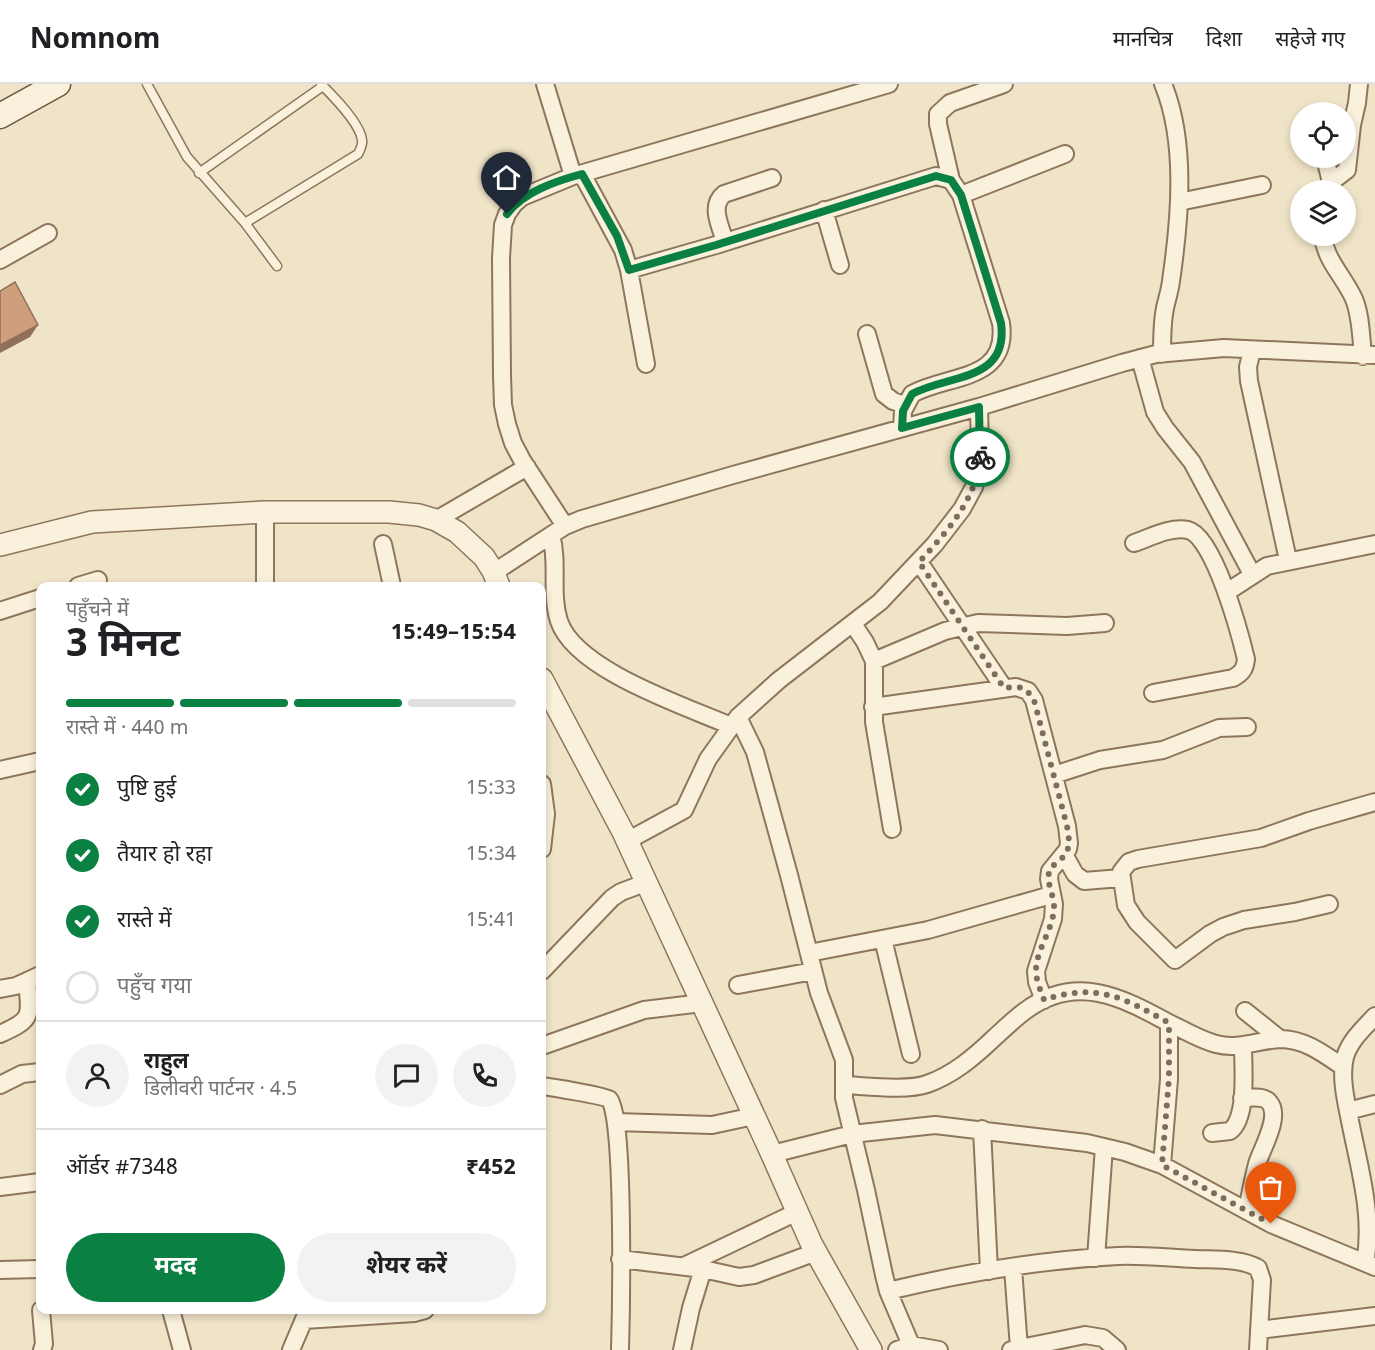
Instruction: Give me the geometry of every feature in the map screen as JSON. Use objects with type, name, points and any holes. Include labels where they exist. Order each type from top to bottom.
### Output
[{"type":"main road","points":[[0,116],[58,84]]},
{"type":"street","points":[[545,84],[577,175],[617,236],[629,270],[646,364]]},
{"type":"street","points":[[889,84],[577,175],[522,197],[507,214],[503,225],[501,336],[503,405],[513,443],[558,530],[555,607],[559,623],[573,644],[605,669],[624,680],[734,721],[754,752],[821,1000],[843,1060],[844,1098],[888,1291],[904,1348],[939,1350]]},
{"type":"street","points":[[902,428],[905,405],[912,394],[983,368],[994,360],[1001,348],[1003,337],[1001,323],[961,195],[951,180],[938,124],[938,114],[950,103],[1004,84]]},
{"type":"street","points":[[1162,84],[1168,97],[1176,129],[1179,202],[1172,278],[1162,327],[1162,354]]},
{"type":"street","points":[[1337,180],[1347,170],[1359,84]]},
{"type":"street","points":[[961,195],[1065,153]]},
{"type":"street","points":[[629,270],[936,176],[951,180]]},
{"type":"street","points":[[725,242],[716,211],[719,198],[724,194],[772,178]]},
{"type":"street","points":[[1179,202],[1262,185]]},
{"type":"street","points":[[824,210],[840,265]]},
{"type":"street","points":[[0,260],[48,233]]},
{"type":"street","points":[[0,545],[92,522],[266,512],[389,512],[419,515],[436,520],[457,532],[484,557],[496,580],[558,530],[582,519],[979,407],[1140,358],[1224,348],[1369,356],[1355,301],[1325,246]]},
{"type":"street","points":[[867,334],[884,394],[893,401],[905,405]]},
{"type":"street","points":[[1252,350],[1248,381],[1274,488],[1288,560]]},
{"type":"street","points":[[1140,358],[1155,412],[1192,462],[1252,574]]},
{"type":"street","points":[[627,841],[684,810],[708,759],[734,721],[779,680],[880,602],[919,562],[962,509],[974,487],[979,470],[979,407]]},
{"type":"street","points":[[436,520],[527,467]]},
{"type":"street","points":[[265,582],[266,512]]},
{"type":"street","points":[[1134,543],[1175,530],[1188,530],[1202,541],[1227,592],[1246,659],[1245,668],[1240,675],[1233,678],[1153,693]]},
{"type":"street","points":[[383,544],[391,582]]},
{"type":"street","points":[[1227,592],[1267,566],[1375,544]]},
{"type":"street","points":[[919,562],[1004,688]]},
{"type":"street","points":[[91,582],[98,580]]},
{"type":"street","points":[[0,611],[36,599]]},
{"type":"street","points":[[874,661],[945,631],[978,623],[1067,626],[1105,622]]},
{"type":"street","points":[[853,624],[874,661],[873,706],[892,829]]},
{"type":"street","points":[[546,687],[627,841],[816,1252],[871,1350]]},
{"type":"street","points":[[873,706],[1004,688],[1024,688],[1034,700],[1069,843],[1065,856],[1050,871],[1054,903],[1053,919],[1036,971],[1037,982],[1044,1000]]},
{"type":"street","points":[[1054,775],[1100,760],[1163,750],[1219,728],[1247,727]]},
{"type":"street","points":[[0,770],[36,762]]},
{"type":"street","points":[[1329,904],[1244,920],[1223,927],[1175,960],[1137,922],[1126,904],[1121,872],[1129,862],[1138,859],[1261,838],[1309,820],[1375,802]]},
{"type":"street","points":[[1065,856],[1075,874],[1084,881],[1121,878]]},
{"type":"street","points":[[546,967],[612,898],[645,883]]},
{"type":"street","points":[[809,953],[928,930],[1052,895]]},
{"type":"street","points":[[883,939],[910,1054]]},
{"type":"street","points":[[738,985],[813,970]]},
{"type":"street","points":[[0,989],[16,986],[34,978]]},
{"type":"street","points":[[0,1034],[34,1019],[30,1010],[34,978]]},
{"type":"street","points":[[844,1085],[924,1086],[961,1067],[1025,1010],[1063,993],[1084,991],[1127,1000],[1215,1044],[1243,1046],[1280,1039],[1304,1043],[1343,1067]]},
{"type":"street","points":[[546,1045],[644,1010],[702,1004]]},
{"type":"street","points":[[1245,1011],[1280,1039]]},
{"type":"street","points":[[772,1154],[852,1134],[935,1125],[982,1129],[1104,1147],[1162,1165],[1297,1236],[1370,1265],[1368,1218],[1348,1111],[1343,1067],[1346,1054],[1354,1039],[1375,1016]]},
{"type":"street","points":[[1162,1165],[1169,1078],[1169,1023]]},
{"type":"street","points":[[1212,1133],[1230,1131],[1240,1118],[1243,1046]]},
{"type":"street","points":[[0,1085],[22,1074],[36,1072]]},
{"type":"street","points":[[546,1087],[607,1097],[613,1105],[620,1190],[620,1350]]},
{"type":"street","points":[[1242,1098],[1265,1099],[1269,1101],[1273,1110],[1271,1128],[1257,1165],[1247,1211]]},
{"type":"street","points":[[1348,1111],[1375,1104]]},
{"type":"street","points":[[616,1122],[712,1125],[754,1116]]},
{"type":"street","points":[[982,1129],[989,1271]]},
{"type":"street","points":[[1096,1258],[1104,1147]]},
{"type":"street","points":[[0,1187],[36,1182]]},
{"type":"street","points":[[684,1266],[797,1212]]},
{"type":"street","points":[[620,1259],[684,1266],[739,1277],[816,1252]]},
{"type":"street","points":[[888,1291],[941,1278],[1119,1256],[1220,1260],[1252,1264],[1258,1268],[1262,1280],[1258,1350]]},
{"type":"street","points":[[1013,1268],[1015,1349],[1085,1335],[1104,1338],[1117,1350]]},
{"type":"street","points":[[0,1270],[36,1269]]},
{"type":"street","points":[[682,1350],[691,1308],[703,1269]]},
{"type":"street","points":[[41,1314],[44,1344],[42,1350]]},
{"type":"street","points":[[172,1314],[182,1350]]},
{"type":"street","points":[[291,1350],[306,1315],[360,1314]]},
{"type":"street","points":[[1259,1330],[1375,1316]]},
{"type":"lane","points":[[148,84],[184,151],[245,223],[277,266]]},
{"type":"lane","points":[[200,172],[322,85],[354,122],[363,141],[358,154],[245,223]]},
{"type":"building","points":[[15,282],[38,325],[0,345],[0,291]]},
{"type":"way so far","points":[[980,457],[974,487],[962,509],[919,562],[1004,688],[1024,688],[1034,700],[1067,826],[1069,843],[1065,856],[1050,871],[1049,879],[1054,903],[1053,919],[1038,961],[1037,982],[1044,1000],[1063,993],[1084,991],[1106,994],[1127,1000],[1169,1023],[1169,1078],[1162,1165],[1271,1224]]},
{"type":"route","points":[[507,214],[522,197],[582,174],[617,236],[629,270],[936,176],[951,180],[961,195],[1001,323],[1003,337],[1001,348],[994,360],[983,368],[912,394],[903,411],[902,428],[979,407],[980,457]]}]
